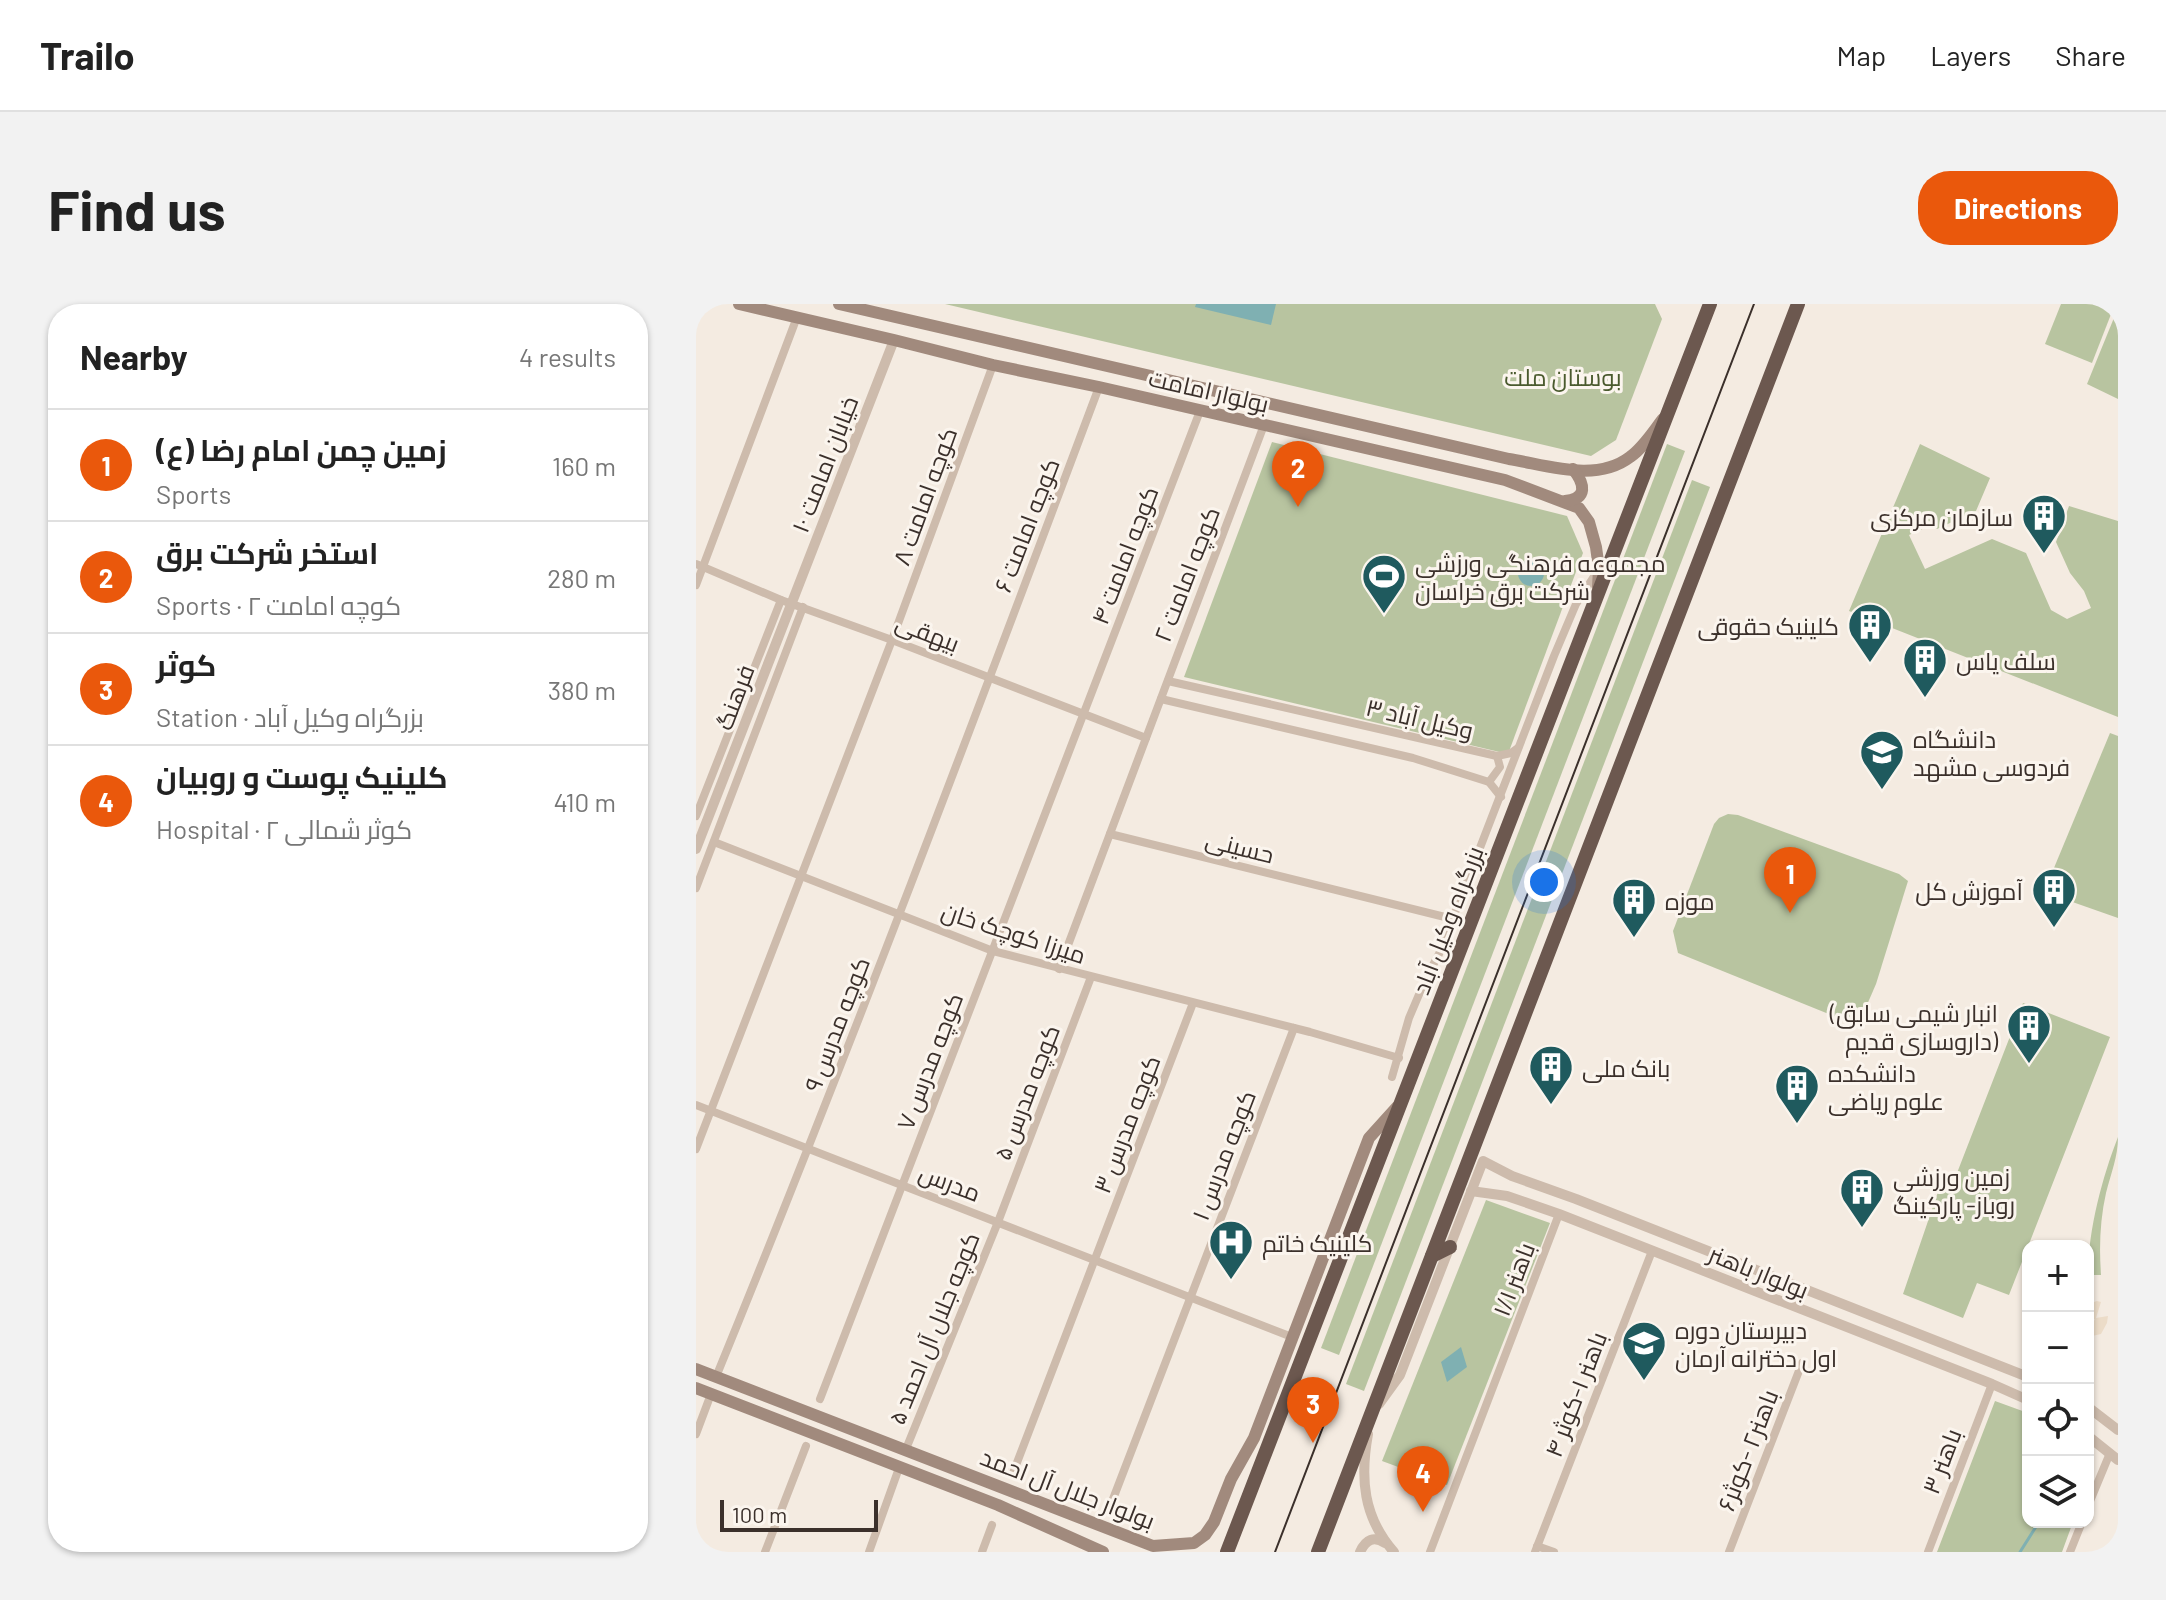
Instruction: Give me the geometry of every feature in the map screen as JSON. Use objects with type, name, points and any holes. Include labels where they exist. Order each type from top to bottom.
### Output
[{"type":"highway","name":"بزرگراه وکیل آباد","points":[[1227,1552],[1710,304]]},
{"type":"highway","points":[[1318,1552],[1798,304]]},
{"type":"highway","points":[[1432,1256],[1450,1247]]},
{"type":"main road","name":"بولوار امامت","points":[[739,304],[993,365],[1505,480],[1579,508],[1589,522],[1596,547],[1598,593]]},
{"type":"main road","name":"بولوار امامت","points":[[839,304],[1509,459],[1573,469],[1599,471],[1617,465],[1632,456],[1667,414]]},
{"type":"main road","points":[[1565,501],[1575,500],[1582,490],[1581,481],[1573,469]]},
{"type":"main road","name":"بولوار جلال آل احمد","points":[[696,1369],[1159,1549],[1194,1543],[1205,1535],[1214,1522],[1231,1479],[1254,1438],[1369,1138],[1399,1105]]},
{"type":"main road","name":"بولوار جلال آل احمد","points":[[696,1388],[998,1505],[1103,1552]]},
{"type":"main road","points":[[761,1414],[767,1396]]},
{"type":"street","points":[[696,585],[700,566],[797,317]]},
{"type":"street","name":"خیابان امامت ۱۰","points":[[786,602],[894,340]]},
{"type":"street","name":"کوچه امامت ۸","points":[[696,1149],[892,640],[993,365]]},
{"type":"street","name":"کوچه امامت ۶","points":[[899,914],[1099,387]]},
{"type":"street","name":"کوچه امامت ۴","points":[[993,951],[1200,411]]},
{"type":"street","name":"کوچه امامت ۲","points":[[1059,969],[1264,425]]},
{"type":"street","name":"بیهقی","points":[[700,566],[786,602],[1146,738]]},
{"type":"street","points":[[1392,1077],[1409,1018],[1439,954],[1554,656],[1576,604],[1599,569]]},
{"type":"street","points":[[696,816],[786,602]]},
{"type":"street","name":"فرهنگ","points":[[696,849],[786,602]]},
{"type":"street","points":[[696,888],[803,607]]},
{"type":"street","points":[[1168,681],[1311,714],[1306,733]]},
{"type":"street","points":[[1161,699],[1413,758],[1489,782],[1501,797]]},
{"type":"street","name":"۳ وکیل آباد","points":[[1311,714],[1497,756],[1511,753],[1519,747]]},
{"type":"street","points":[[1489,782],[1500,767],[1497,756]]},
{"type":"street","name":"حسینی","points":[[1110,834],[1453,919]]},
{"type":"street","name":"میرزا کوچک خان","points":[[714,842],[993,951],[1310,1032],[1399,1058]]},
{"type":"street","name":"کوچه مدرس ۹","points":[[716,1377],[899,914]]},
{"type":"street","name":"کوچه مدرس ۷","points":[[820,1399],[993,951]]},
{"type":"street","name":"کوچه مدرس ۵","points":[[998,1222],[1091,977]]},
{"type":"street","name":"کوچه مدرس ۳","points":[[1013,1473],[1193,1003]]},
{"type":"street","name":"کوچه مدرس ۱","points":[[1108,1512],[1294,1028]]},
{"type":"street","name":"مدرس","points":[[696,1105],[1292,1337]]},
{"type":"street","name":"بولوار باهنر","points":[[2022,1375],[1512,1176],[1483,1161],[1471,1191],[1507,1196],[1559,1214],[2022,1397]]},
{"type":"street","points":[[1507,1196],[1506,1183],[1512,1176]]},
{"type":"street","points":[[1390,1548],[1374,1522],[1365,1492],[1364,1456],[1372,1414],[1400,1375],[1471,1191]]},
{"type":"street","name":"باهنر ۱/۱","points":[[1430,1552],[1559,1214]]},
{"type":"street","name":"کوچه جلال آل احمد ۵","points":[[906,1449],[998,1222]]},
{"type":"street","name":"باهنر ۱-کوثر ۴","points":[[1536,1549],[1652,1251]]},
{"type":"street","points":[[1707,1272],[1715,1253]]},
{"type":"street","name":"باهنر۲ -کوثر۶","points":[[1729,1552],[1802,1363]]},
{"type":"street","name":"باهنر ۳","points":[[1928,1552],[1992,1384]]},
{"type":"street","points":[[696,1434],[711,1394]]},
{"type":"street","points":[[2094,1412],[2118,1430]]},
{"type":"street","points":[[2094,1441],[2114,1457],[2094,1495]]},
{"type":"street","points":[[765,1552],[806,1446]]},
{"type":"street","points":[[869,1552],[899,1468]]},
{"type":"street","points":[[982,1552],[992,1525]]},
{"type":"street","points":[[2070,1552],[2080,1528]]},
{"type":"street","points":[[1360,1552],[1370,1540],[1378,1539],[1390,1548]]},
{"type":"street","points":[[1536,1549],[1554,1552]]},
{"type":"green space","name":"بوستان ملت","points":[[945,304],[1655,304],[1662,319],[1616,440],[1591,456]]},
{"type":"green space","points":[[2061,304],[2115,304],[2092,363],[2045,344]]},
{"type":"green space","points":[[2118,308],[2118,399],[2087,384]]},
{"type":"green space","name":"مجموعه فرهنگی ورزشی شرکت برق خراسان","points":[[1272,442],[1567,516],[1583,553],[1508,754],[1184,677]]},
{"type":"green space","points":[[1667,444],[1685,451],[1339,1355],[1321,1348]]},
{"type":"green space","points":[[1920,444],[1990,478],[1976,511],[1937,529],[1929,526],[1909,535],[1925,569],[1992,539],[2026,553],[2051,610],[2067,619],[2091,608],[2056,542],[2069,506],[2118,521],[2118,717],[1849,611]]},
{"type":"green space","points":[[1692,480],[1710,487],[1364,1391],[1346,1384]]},
{"type":"green space","points":[[2110,733],[2118,736],[2118,918],[2044,892]]},
{"type":"green space","points":[[1728,814],[1899,874],[1908,881],[1876,984],[1860,1021],[1851,1023],[1678,953],[1673,931],[1714,824]]},
{"type":"green space","points":[[2023,1003],[2110,1037],[2031,1240],[2022,1240],[2022,1262],[2009,1295],[1977,1283],[1963,1318],[1903,1294],[1939,1189],[1950,1191]]},
{"type":"green space","points":[[2118,1137],[2102,1213],[2101,1275],[2094,1275],[2094,1240],[2090,1240]]},
{"type":"green space","points":[[1486,1200],[1550,1223],[1447,1485],[1382,1461]]},
{"type":"green space","points":[[1995,1401],[2022,1411],[2022,1528],[2071,1528],[2062,1552],[1937,1552]]},
{"type":"shaded area","points":[[2094,1302],[2101,1302],[2096,1318],[2108,1316],[2101,1334],[2094,1336],[2095,1319]]},
{"type":"water","points":[[1196,304],[1276,304],[1271,325],[1195,307]]},
{"type":"water","points":[[1531,560],[1540,564],[1544,573],[1540,582],[1531,586],[1522,582],[1518,573],[1522,564]]},
{"type":"water","points":[[1461,1347],[1467,1367],[1447,1382],[1441,1362]]},
{"type":"waterway","points":[[2020,1552],[2035,1528]]},
{"type":"tram line","points":[[1275,1552],[1754,304]]},
{"type":"place","name":"استخر شرکت برق","points":[[1298,507]]},
{"type":"place","name":"سازمان مرکزی","points":[[2044,555]]},
{"type":"place","name":"مجموعه فرهنگی ورزشی شرکت برق خراسان","points":[[1384,615]]},
{"type":"place","name":"کلینیک حقوقی","points":[[1870,664]]},
{"type":"place","name":"سلف یاس","points":[[1925,699]]},
{"type":"place","name":"دانشگاه فردوسی مشهد","points":[[1882,791]]},
{"type":"place","name":"زمین چمن امام رضا (ع)","points":[[1790,913]]},
{"type":"place","name":"آموزش کل","points":[[2054,929]]},
{"type":"place","name":"موزه","points":[[1634,939]]},
{"type":"place","name":"(انبار شیمی سابق داروسازی قدیم)","points":[[2029,1065]]},
{"type":"place","name":"بانک ملی","points":[[1551,1106]]},
{"type":"place","name":"دانشکده علوم ریاضی","points":[[1797,1125]]},
{"type":"place","name":"زمین ورزشی روباز- پارکینگ","points":[[1862,1229]]},
{"type":"place","name":"کلینیک خاتم","points":[[1231,1281]]},
{"type":"place","name":"دبیرستان دوره اول دخترانه آرمان","points":[[1644,1382]]},
{"type":"place","name":"کوثر","points":[[1313,1443]]},
{"type":"place","name":"کلینیک پوست و روبیان","points":[[1423,1512]]}]
